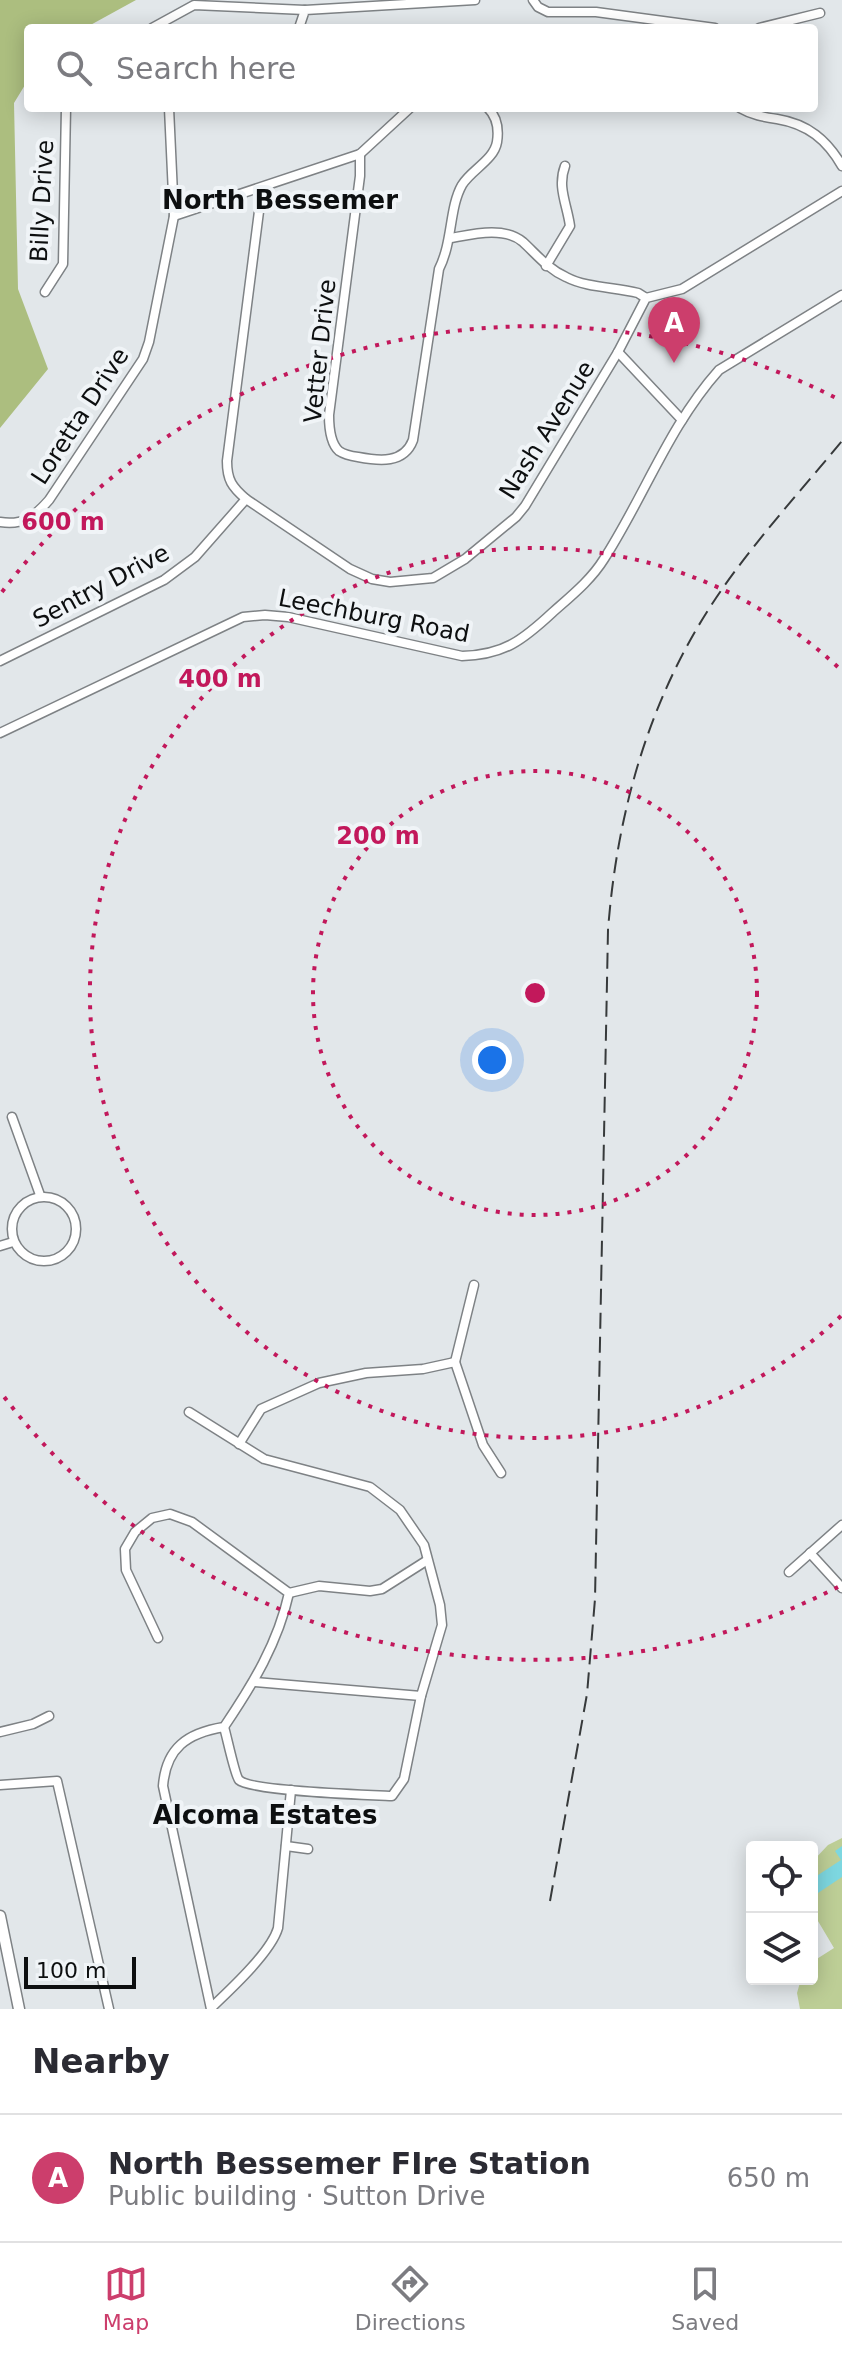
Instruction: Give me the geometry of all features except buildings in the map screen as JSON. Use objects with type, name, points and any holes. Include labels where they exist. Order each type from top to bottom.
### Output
[{"type":"main road","points":[[0,1916],[19,2009]]},
{"type":"street","points":[[159,24],[194,5],[305,10],[475,0]]},
{"type":"street","points":[[533,0],[548,12],[607,13],[686,24]]},
{"type":"street","points":[[300,24],[305,10]]},
{"type":"street","points":[[775,24],[820,13]]},
{"type":"street","name":"Billy Drive","points":[[45,292],[63,264],[66,112]]},
{"type":"street","name":"Loretta Drive","points":[[0,522],[19,522],[35,516],[49,500],[143,359],[174,216],[169,112]]},
{"type":"street","points":[[174,216],[360,154],[406,112]]},
{"type":"street","name":"Vetter Drive","points":[[360,154],[360,176],[329,415],[337,449],[345,454],[373,460],[394,459],[410,448],[439,269],[448,253],[460,187],[495,151],[497,123],[491,112]]},
{"type":"street","points":[[746,112],[799,123],[834,152],[842,166]]},
{"type":"street","points":[[546,266],[570,226],[561,190],[565,166]]},
{"type":"street","name":"Nash Avenue","points":[[262,188],[227,461],[228,479],[246,499],[350,569],[372,579],[411,582],[433,578],[465,559],[516,517],[618,352],[646,298]]},
{"type":"street","points":[[451,238],[481,232],[508,235],[520,239],[546,266],[579,283],[638,293],[646,298],[682,289],[842,191]]},
{"type":"street","name":"Leechburg Road","points":[[0,733],[243,617],[288,617],[462,656],[487,655],[506,647],[539,626],[584,584],[603,560],[682,420],[719,370],[842,295]]},
{"type":"street","points":[[618,352],[682,420]]},
{"type":"street","name":"Sentry Drive","points":[[0,661],[164,580],[195,557],[246,499]]},
{"type":"street","points":[[12,1117],[40,1195]]},
{"type":"street","points":[[40,1195],[66,1205],[76,1225],[73,1243],[61,1256],[50,1261],[38,1261],[20,1252],[13,1242],[11,1225],[14,1214],[23,1203],[40,1195]]},
{"type":"street","points":[[0,1246],[13,1242]]},
{"type":"street","points":[[474,1285],[455,1362],[483,1445],[501,1473]]},
{"type":"street","points":[[239,1444],[261,1409],[319,1383],[366,1373],[423,1369],[455,1362]]},
{"type":"street","points":[[189,1412],[264,1459],[350,1481],[377,1492],[400,1510],[424,1545],[440,1605],[442,1625],[421,1696],[404,1779],[392,1796],[243,1784],[236,1777],[224,1727]]},
{"type":"street","points":[[158,1638],[126,1570],[125,1549],[135,1532],[152,1518],[170,1514],[192,1522],[289,1593],[319,1586],[370,1591],[382,1589],[426,1561]]},
{"type":"street","points":[[789,1572],[842,1525]]},
{"type":"street","points":[[810,1553],[842,1588]]},
{"type":"street","points":[[289,1593],[281,1626],[255,1682],[224,1727],[193,1735],[180,1744],[164,1769],[163,1786],[201,1974],[211,2008],[235,1986],[274,1941],[278,1928],[291,1790]]},
{"type":"street","points":[[255,1682],[421,1696]]},
{"type":"street","points":[[0,1732],[33,1724],[49,1716]]},
{"type":"street","points":[[0,1785],[57,1781],[109,2009]]},
{"type":"street","points":[[286,1846],[308,1849]]},
{"type":"green space","points":[[0,0],[136,0],[92,24],[24,24],[24,87],[14,103],[18,289],[48,369],[0,428]]},
{"type":"green space","points":[[842,1838],[842,2009],[800,2009],[797,1993],[799,1985],[818,1985],[818,1958],[834,1948],[818,1921],[818,1856],[828,1845]]},
{"type":"water","points":[[842,1846],[842,1877],[818,1893],[818,1875],[841,1860],[835,1851]]},
{"type":"railway","points":[[550,1901],[587,1694],[595,1599],[608,930],[619,842],[640,757],[672,675],[692,636],[745,558],[842,441]]},
{"type":"place","name":"North Bessemer FIre Station","points":[[674,363]]},
{"type":"district","name":"North Bessemer","points":[[280,200]]},
{"type":"district","name":"Alcoma Estates","points":[[265,1815]]}]
